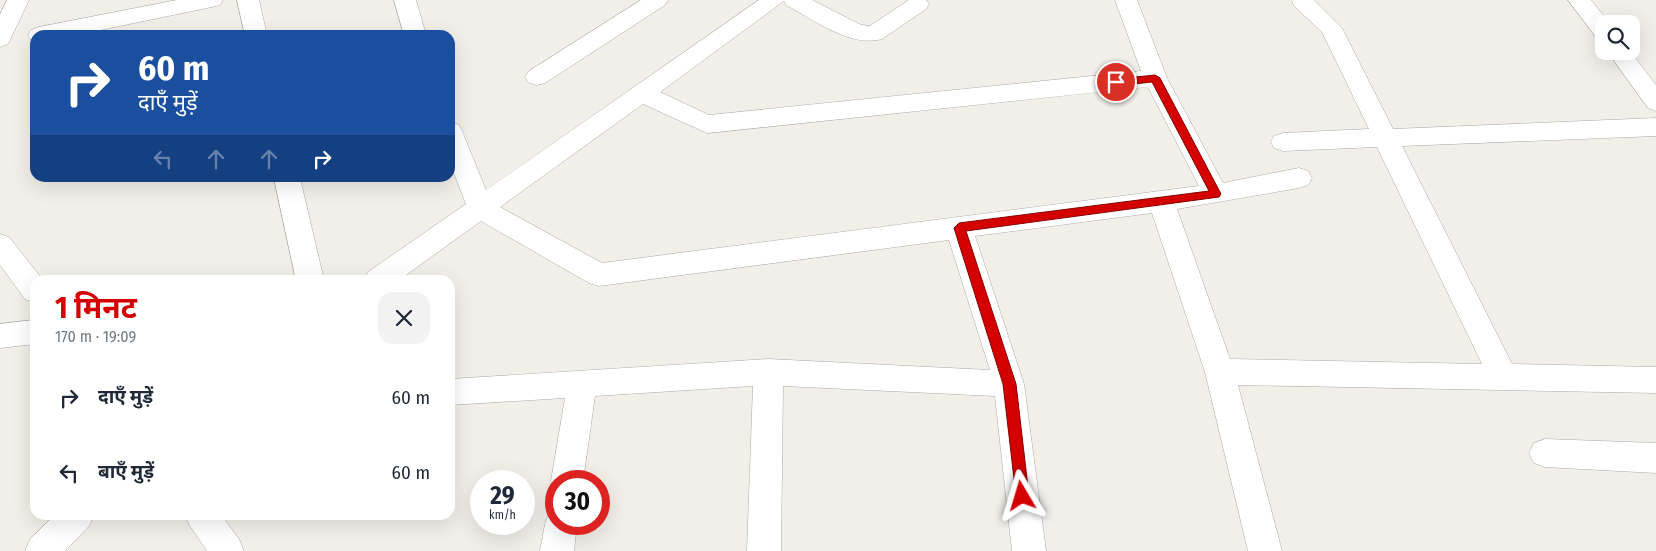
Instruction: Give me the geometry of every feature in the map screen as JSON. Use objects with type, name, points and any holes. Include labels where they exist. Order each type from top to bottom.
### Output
[{"type":"street","points":[[0,41],[18,0]]},
{"type":"street","points":[[62,30],[212,0]]},
{"type":"street","points":[[248,0],[255,30]]},
{"type":"street","points":[[537,78],[657,0]]},
{"type":"street","points":[[385,275],[774,0]]},
{"type":"street","points":[[794,0],[856,32],[874,34],[918,4]]},
{"type":"street","points":[[1126,0],[1155,78],[1216,194]]},
{"type":"street","points":[[1302,0],[1331,28],[1503,377]]},
{"type":"street","points":[[1580,0],[1595,20]]},
{"type":"street","points":[[412,2],[414,30]]},
{"type":"street","points":[[0,41],[30,36]]},
{"type":"street","points":[[1625,60],[1656,102]]},
{"type":"street","points":[[642,94],[707,124],[1155,78]]},
{"type":"street","points":[[1283,142],[1656,127]]},
{"type":"street","points":[[455,144],[480,208],[599,275],[1161,202],[1216,194],[1298,178]]},
{"type":"street","points":[[288,182],[309,275]]},
{"type":"street","points":[[1161,202],[1220,372],[1249,481],[1265,551]]},
{"type":"street","points":[[959,228],[1010,384],[1029,551]]},
{"type":"street","points":[[0,245],[30,284]]},
{"type":"street","points":[[0,336],[30,333]]},
{"type":"street","points":[[455,392],[768,372],[1010,384]]},
{"type":"street","points":[[764,551],[768,372]]},
{"type":"street","points":[[1220,372],[1656,380]]},
{"type":"street","points":[[569,470],[582,385]]},
{"type":"street","points":[[1545,453],[1656,458]]},
{"type":"street","points":[[42,551],[73,520]]},
{"type":"street","points":[[205,520],[228,551]]},
{"type":"street","points":[[556,551],[559,535]]},
{"type":"route","points":[[1022,496],[1010,384],[959,228],[1216,194],[1155,78],[1116,82]]}]
